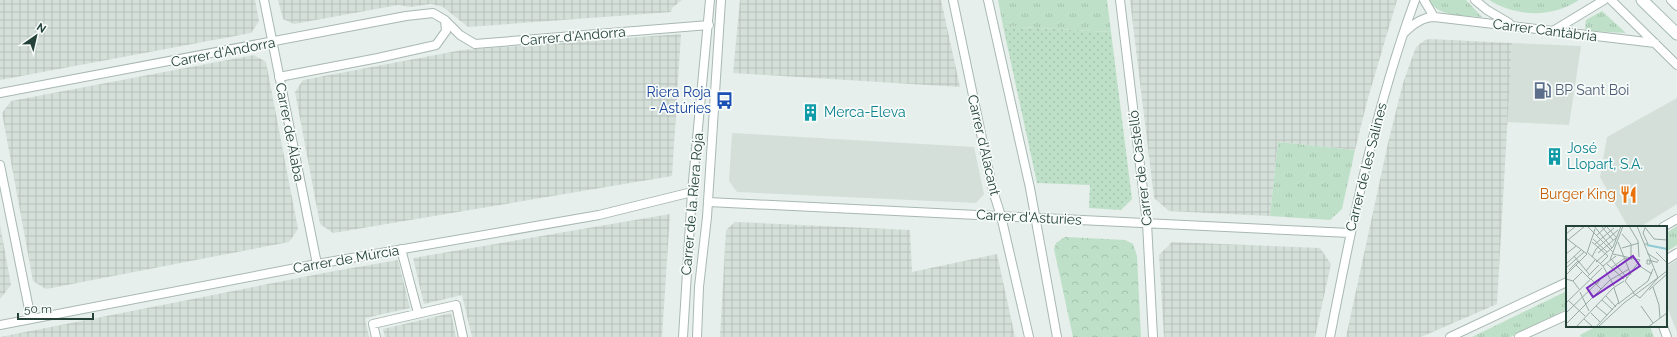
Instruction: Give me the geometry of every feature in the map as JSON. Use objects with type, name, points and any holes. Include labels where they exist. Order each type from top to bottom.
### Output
[{"type":"street","name":"Carrer de Álaba","points":[[264,0],[317,264]]},
{"type":"street","name":"Carrer de la Riera Roja","points":[[683,337],[692,192],[709,25],[710,0]]},
{"type":"street","name":"Carrer de la Riera Roja","points":[[697,337],[699,287],[708,202],[721,0]]},
{"type":"street","name":"Carrer d'Alacant","points":[[953,0],[993,190],[1002,216],[1029,337]]},
{"type":"street","points":[[988,0],[1035,218],[1057,337]]},
{"type":"street","name":"Carrer de Castelló","points":[[1120,0],[1147,223],[1153,337]]},
{"type":"street","name":"Carrer de les Salines","points":[[1330,337],[1350,233],[1382,101],[1414,0]]},
{"type":"street","points":[[1424,0],[1434,17]]},
{"type":"street","points":[[1475,0],[1488,10],[1514,25]]},
{"type":"street","points":[[1552,31],[1604,0]]},
{"type":"street","points":[[1611,0],[1677,65]]},
{"type":"street","points":[[1642,0],[1677,34]]},
{"type":"street","points":[[1671,0],[1677,6]]},
{"type":"street","name":"Carrer d'Andorra","points":[[0,93],[272,43],[406,16],[433,13],[445,20],[460,35],[475,44],[709,25]]},
{"type":"street","name":"Carrer Cantàbria","points":[[1402,35],[1413,24],[1430,17],[1434,17],[1514,25],[1655,43]]},
{"type":"street","points":[[279,77],[436,45],[446,31],[445,20]]},
{"type":"street","points":[[0,165],[31,319]]},
{"type":"street","name":"Carrer de Múrcia","points":[[0,325],[317,264],[599,215],[692,192]]},
{"type":"street","name":"Carrer d'Asturies","points":[[708,202],[1350,233]]},
{"type":"street","points":[[1665,226],[1677,218]]},
{"type":"street","points":[[401,249],[418,313]]},
{"type":"street","points":[[1667,259],[1677,253]]},
{"type":"street","points":[[1450,337],[1550,292],[1566,283]]},
{"type":"street","points":[[376,337],[373,324],[456,305],[463,337]]},
{"type":"street","points":[[1519,337],[1566,315]]},
{"type":"street","points":[[1663,327],[1667,337]]},
{"type":"shaded area","points":[[0,0],[255,0],[259,21],[251,33],[0,80]]},
{"type":"shaded area","points":[[278,0],[682,0],[672,8],[671,12],[468,27],[443,7],[431,4],[410,7],[398,5],[294,24],[283,19]]},
{"type":"shaded area","points":[[740,0],[941,0],[960,87],[733,73]]},
{"type":"shaded area","points":[[1130,0],[1397,0],[1368,98],[1355,150],[1278,142],[1270,216],[1169,211],[1154,198]]},
{"type":"shaded area","points":[[681,34],[672,176],[333,233],[320,224],[295,92],[303,80],[462,50]]},
{"type":"shaded area","points":[[1425,40],[1512,43],[1497,304],[1421,337],[1346,337],[1388,143],[1403,83],[1416,47]]},
{"type":"shaded area","name":"BP Sant Boi","points":[[1512,43],[1581,46],[1569,125],[1507,122]]},
{"type":"shaded area","points":[[254,55],[266,62],[298,229],[289,242],[46,289],[33,281],[2,113],[11,101]]},
{"type":"shaded area","points":[[1677,98],[1677,204],[1642,226],[1627,226],[1600,177],[1607,137]]},
{"type":"shaded area","points":[[732,133],[974,147],[984,194],[976,203],[737,192],[729,181]]},
{"type":"shaded area","points":[[670,214],[662,337],[472,337],[462,295],[424,304],[413,258]]},
{"type":"shaded area","points":[[735,222],[910,230],[912,272],[997,254],[1015,337],[720,337],[726,230]]},
{"type":"shaded area","points":[[0,225],[11,285],[0,299]]},
{"type":"shaded area","points":[[1172,242],[1320,248],[1331,264],[1315,337],[1164,337],[1159,255]]},
{"type":"shaded area","points":[[398,260],[410,308],[365,318],[369,337],[0,337],[329,272]]},
{"type":"shaded area","points":[[1677,260],[1677,332],[1667,307],[1667,266]]},
{"type":"shaded area","points":[[451,313],[456,337],[385,337],[383,329]]},
{"type":"green space","points":[[998,0],[1107,0],[1111,32],[1003,26]]},
{"type":"green space","points":[[1428,0],[1466,0],[1482,17],[1445,13],[1433,6]]},
{"type":"green space","points":[[1489,0],[1579,0],[1569,6],[1557,10],[1534,13],[1511,10]]},
{"type":"green space","points":[[1602,11],[1626,33],[1590,31],[1585,29],[1586,20]]},
{"type":"green space","points":[[1003,26],[1111,32],[1132,199],[1121,210],[1089,208],[1090,185],[1037,183]]},
{"type":"green space","points":[[1278,142],[1355,150],[1342,209],[1330,220],[1270,216]]},
{"type":"green space","points":[[1677,226],[1677,245],[1667,251],[1667,232]]},
{"type":"green space","points":[[1065,237],[1125,240],[1133,244],[1137,256],[1141,337],[1073,337],[1054,249],[1056,243]]},
{"type":"green space","points":[[1566,291],[1566,310],[1515,335],[1510,337],[1472,337]]},
{"type":"green space","points":[[1595,327],[1650,327],[1654,337],[1581,337],[1580,335]]},
{"type":"place","name":"BP Sant Boi","points":[[1542,90]]},
{"type":"place","name":"Riera Roja - Astúries","points":[[724,100]]},
{"type":"place","name":"Merca-Eleva","points":[[811,112]]},
{"type":"place","name":"José Llopart, S.A.","points":[[1554,156]]},
{"type":"place","name":"Burger King","points":[[1629,194]]}]
